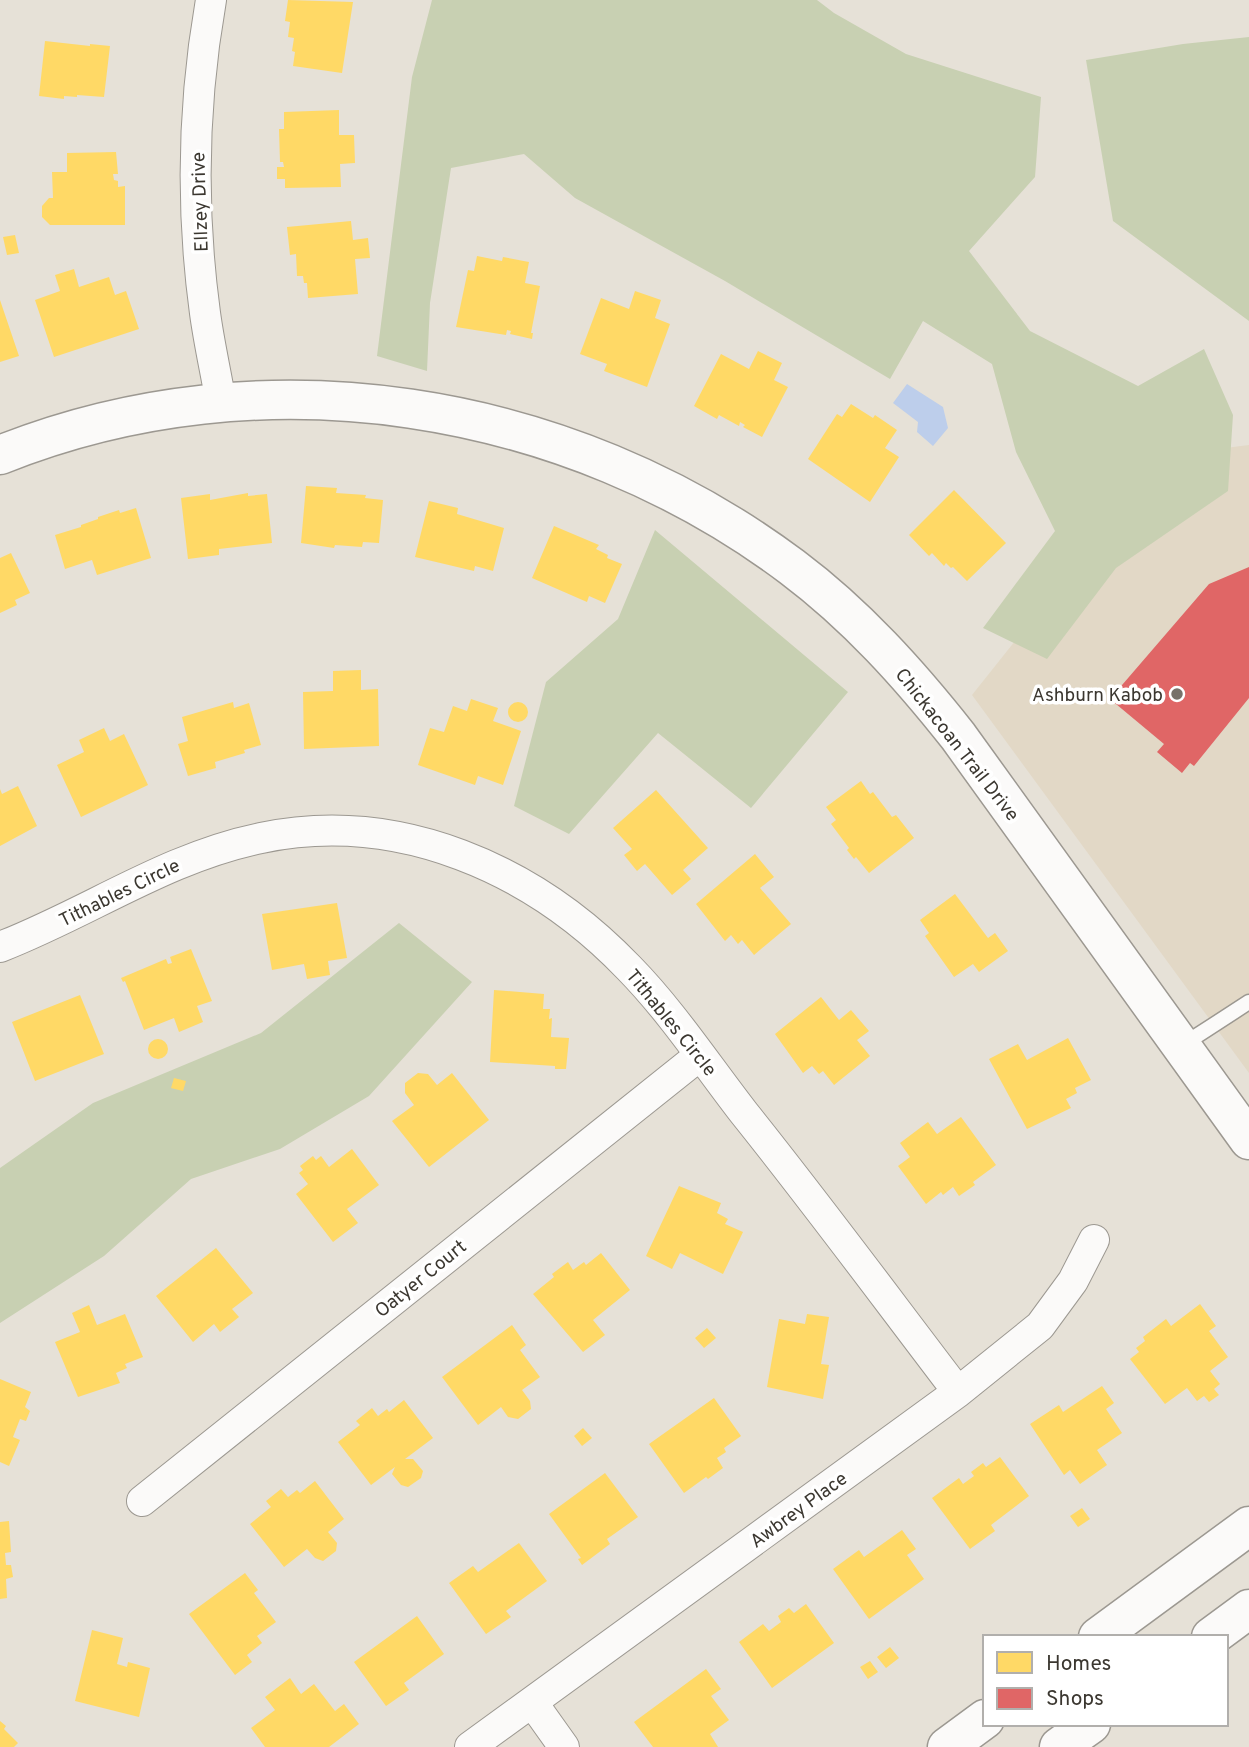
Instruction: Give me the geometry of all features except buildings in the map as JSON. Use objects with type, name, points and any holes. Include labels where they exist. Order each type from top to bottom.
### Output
[{"type":"street","name":"Ellzey Drive","points":[[211,0],[205,35],[197,128],[197,221],[205,313],[221,403]]},
{"type":"street","name":"Chickacoan Trail Drive","points":[[0,455],[26,444],[105,422],[221,403],[295,399],[376,403],[417,408],[509,428],[570,447],[616,465],[709,511],[753,539],[828,596],[860,625],[922,691],[1249,1140]]},
{"type":"street","name":"Tithables Circle","points":[[0,947],[63,920],[170,866],[220,847],[264,837],[310,832],[355,832],[398,838],[471,858],[507,873],[540,892],[593,934],[628,967],[666,1010],[958,1392]]},
{"type":"street","name":"Oatyer Court","points":[[142,1501],[699,1056]]},
{"type":"street","name":"Awbrey Place","points":[[470,1747],[958,1392],[1040,1326],[1073,1281],[1094,1240]]},
{"type":"street","points":[[1101,1635],[1249,1526]]},
{"type":"street","points":[[1214,1635],[1249,1609]]},
{"type":"street","points":[[532,1702],[564,1747]]},
{"type":"street","points":[[947,1747],[983,1720]]},
{"type":"street","points":[[1059,1747],[1088,1726]]},
{"type":"lane","points":[[1180,1046],[1249,1002]]},
{"type":"shaded area","points":[[1249,445],[1249,1073],[972,695],[1162,456]]},
{"type":"green space","points":[[432,0],[817,0],[834,13],[906,54],[1041,97],[1035,177],[969,251],[1030,331],[1138,386],[1204,349],[1233,415],[1228,491],[1116,568],[1047,659],[983,628],[1055,531],[1016,452],[992,364],[923,321],[890,379],[725,281],[575,198],[524,154],[451,168],[430,303],[427,371],[377,356],[412,77]]},
{"type":"green space","points":[[1249,37],[1249,321],[1113,221],[1086,60],[1183,44]]},
{"type":"green space","points":[[655,530],[848,692],[751,808],[658,733],[569,834],[514,806],[546,682],[618,619]]},
{"type":"green space","points":[[399,923],[472,982],[369,1096],[280,1149],[191,1179],[104,1256],[0,1323],[0,1168],[93,1103],[261,1033]]},
{"type":"water","points":[[907,384],[943,407],[948,428],[933,446],[917,432],[918,422],[893,403]]},
{"type":"place","name":"Ashburn Kabob","points":[[1177,694]]}]
